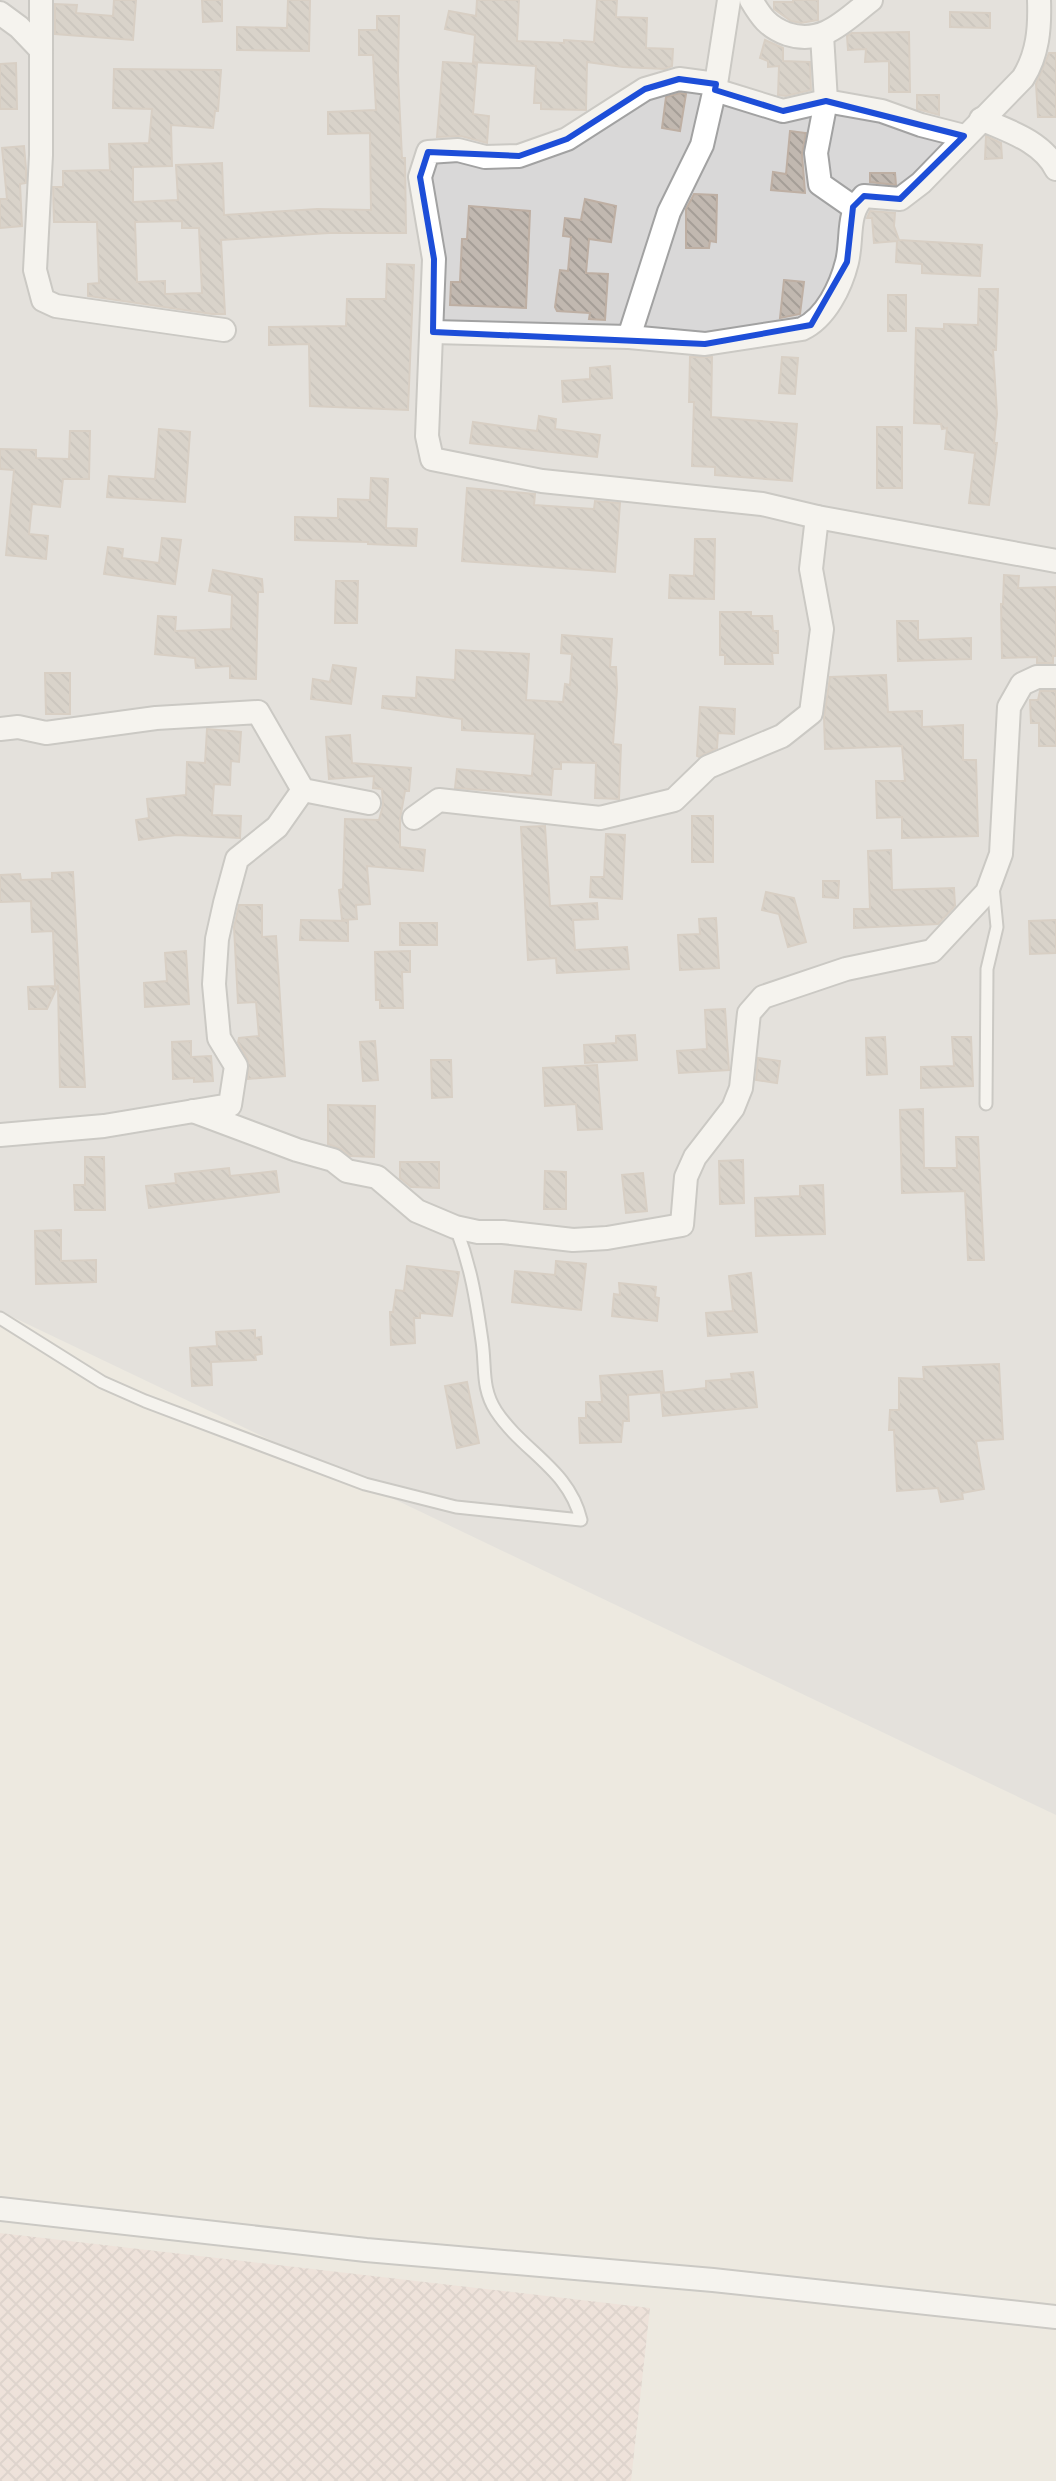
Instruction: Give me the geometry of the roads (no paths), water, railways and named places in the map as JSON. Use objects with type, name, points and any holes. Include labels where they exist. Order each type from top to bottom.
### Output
[{"type":"street","points":[[41,0],[41,155],[35,270],[43,300],[56,306],[224,330]]},
{"type":"street","points":[[629,337],[669,212],[702,145],[729,0]]},
{"type":"street","points":[[751,0],[762,19],[773,28],[798,37],[822,35],[838,27],[871,0]]},
{"type":"street","points":[[433,332],[629,337],[705,344],[811,325],[834,296],[847,262],[853,207],[864,196],[900,199],[921,183],[1013,88],[1031,64],[1037,47],[1039,0]]},
{"type":"street","points":[[0,13],[41,50]]},
{"type":"street","points":[[822,35],[826,101],[816,153],[820,184],[853,207]]},
{"type":"street","points":[[964,136],[882,111],[826,101],[783,111],[715,87],[679,79],[645,89],[567,139],[519,156],[485,157],[458,150],[428,152],[420,177],[434,259],[427,436],[432,459],[542,481],[762,504],[1056,561]]},
{"type":"street","points":[[981,119],[1024,138],[1055,164]]},
{"type":"street","points":[[414,818],[439,800],[600,818],[674,800],[708,767],[782,736],[811,713],[822,629],[811,569],[817,517]]},
{"type":"street","points":[[193,1111],[297,1150],[333,1160],[347,1171],[377,1177],[417,1211],[455,1227],[478,1232],[573,1240],[607,1238],[682,1225],[686,1177],[695,1157],[733,1108],[741,1088],[749,1013],[763,997],[846,969],[932,951],[987,892],[1001,854],[1009,707],[1022,684],[1037,677],[1056,677]]},
{"type":"street","points":[[0,729],[18,727],[46,733],[156,718],[258,712],[303,790],[369,803]]},
{"type":"street","points":[[0,1135],[104,1126],[230,1105],[236,1066],[219,1038],[214,984],[217,939],[237,859],[277,827],[303,790]]},
{"type":"street","points":[[0,2209],[366,2250],[713,2280],[1056,2317]]},
{"type":"lane","points":[[986,1104],[987,969],[997,927],[993,877]]},
{"type":"lane","points":[[0,1318],[102,1382],[365,1484],[456,1507],[581,1520],[576,1499],[564,1482],[497,1413],[484,1387],[484,1353],[475,1291],[469,1263],[455,1227]]}]
